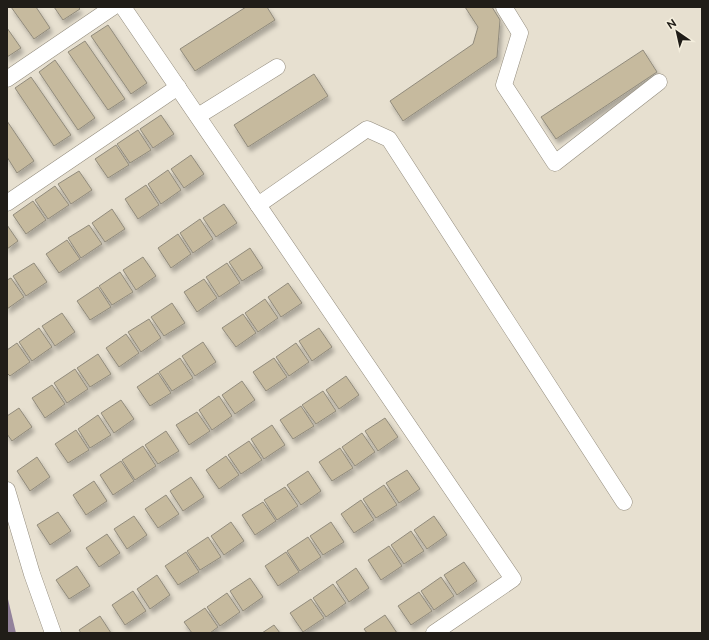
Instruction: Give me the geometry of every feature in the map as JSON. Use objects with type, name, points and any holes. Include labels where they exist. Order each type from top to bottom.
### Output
[{"type":"street","points":[[7,79],[114,7]]},
{"type":"street","points":[[123,7],[513,579],[434,633]]},
{"type":"street","points":[[504,7],[520,33],[504,85],[555,163],[659,82]]},
{"type":"street","points":[[198,116],[277,67]]},
{"type":"street","points":[[7,203],[178,87]]},
{"type":"street","points":[[258,205],[367,129],[389,139],[624,502]]},
{"type":"street","points":[[7,490],[32,574],[53,633]]},
{"type":"shaded area","points":[[7,595],[16,633],[7,633]]},
{"type":"building","points":[[11,7],[36,7],[50,28],[34,39]]},
{"type":"building","points":[[54,7],[78,7],[80,9],[63,20]]},
{"type":"building","points":[[246,7],[267,7],[275,20],[195,71],[180,49]]},
{"type":"building","points":[[465,7],[492,7],[500,20],[497,57],[403,121],[390,101],[473,44],[478,27]]},
{"type":"building","points":[[108,25],[147,83],[131,94],[91,36]]},
{"type":"building","points":[[7,28],[21,48],[7,57]]},
{"type":"building","points":[[85,41],[125,99],[108,110],[68,52]]},
{"type":"building","points":[[643,50],[657,72],[556,139],[541,117]]},
{"type":"building","points":[[55,60],[95,118],[78,130],[39,72]]},
{"type":"building","points":[[314,74],[328,96],[248,147],[234,125]]},
{"type":"building","points":[[31,77],[71,135],[54,146],[15,88]]},
{"type":"building","points":[[161,115],[174,134],[153,148],[140,129]]},
{"type":"building","points":[[7,121],[34,161],[17,173],[7,157]]},
{"type":"building","points":[[138,130],[151,150],[130,163],[117,144]]},
{"type":"building","points":[[116,145],[129,165],[108,178],[95,159]]},
{"type":"building","points":[[191,155],[204,174],[184,188],[171,169]]},
{"type":"building","points":[[168,170],[181,190],[161,204],[148,184]]},
{"type":"building","points":[[79,171],[92,190],[71,204],[58,184]]},
{"type":"building","points":[[146,185],[159,205],[138,219],[125,199]]},
{"type":"building","points":[[55,186],[69,205],[48,219],[35,200]]},
{"type":"building","points":[[33,201],[46,220],[26,234],[13,215]]},
{"type":"building","points":[[224,204],[237,223],[216,237],[203,218]]},
{"type":"building","points":[[112,209],[125,229],[105,242],[92,223]]},
{"type":"building","points":[[200,219],[213,239],[193,253],[180,233]]},
{"type":"building","points":[[7,225],[18,241],[7,249]]},
{"type":"building","points":[[89,225],[102,244],[81,258],[68,238]]},
{"type":"building","points":[[178,234],[191,254],[171,268],[158,248]]},
{"type":"building","points":[[67,240],[80,259],[59,273],[46,254]]},
{"type":"building","points":[[250,248],[263,268],[242,281],[229,262]]},
{"type":"building","points":[[143,257],[156,276],[136,290],[123,270]]},
{"type":"building","points":[[34,263],[47,282],[26,296],[13,276]]},
{"type":"building","points":[[227,263],[240,283],[219,297],[206,277]]},
{"type":"building","points":[[120,272],[133,292],[112,305],[99,286]]},
{"type":"building","points":[[11,278],[24,297],[7,309],[7,280]]},
{"type":"building","points":[[204,279],[217,298],[197,312],[184,292]]},
{"type":"building","points":[[288,283],[302,303],[281,317],[268,297]]},
{"type":"building","points":[[98,287],[111,307],[90,320],[77,301]]},
{"type":"building","points":[[265,299],[278,318],[258,332],[245,313]]},
{"type":"building","points":[[172,303],[185,323],[164,336],[151,317]]},
{"type":"building","points":[[62,313],[75,332],[55,346],[42,326]]},
{"type":"building","points":[[243,314],[256,333],[236,347],[222,328]]},
{"type":"building","points":[[149,319],[161,338],[141,352],[128,332]]},
{"type":"building","points":[[39,328],[52,347],[32,361],[19,342]]},
{"type":"building","points":[[319,328],[332,347],[312,361],[299,341]]},
{"type":"building","points":[[126,334],[139,353],[119,367],[106,348]]},
{"type":"building","points":[[203,342],[216,362],[195,376],[182,356]]},
{"type":"building","points":[[17,343],[30,362],[10,376],[7,373],[7,350]]},
{"type":"building","points":[[296,343],[309,362],[289,376],[276,357]]},
{"type":"building","points":[[98,354],[111,374],[90,387],[77,368]]},
{"type":"building","points":[[180,358],[193,378],[172,391],[159,372]]},
{"type":"building","points":[[274,358],[287,377],[266,391],[253,372]]},
{"type":"building","points":[[75,369],[88,389],[67,403],[54,383]]},
{"type":"building","points":[[158,373],[171,393],[150,406],[137,387]]},
{"type":"building","points":[[346,376],[359,395],[339,409],[326,390]]},
{"type":"building","points":[[242,381],[255,400],[235,414],[222,395]]},
{"type":"building","points":[[52,385],[65,404],[45,418],[32,398]]},
{"type":"building","points":[[323,391],[336,411],[316,424],[302,405]]},
{"type":"building","points":[[219,396],[232,416],[212,430],[199,410]]},
{"type":"building","points":[[121,400],[134,419],[114,433],[101,413]]},
{"type":"building","points":[[301,406],[314,426],[293,439],[280,420]]},
{"type":"building","points":[[19,408],[32,427],[12,441],[7,434],[7,416]]},
{"type":"building","points":[[197,412],[210,431],[189,445],[176,425]]},
{"type":"building","points":[[98,415],[111,435],[90,448],[78,429]]},
{"type":"building","points":[[385,418],[398,437],[378,451],[365,431]]},
{"type":"building","points":[[272,425],[285,445],[264,459],[251,439]]},
{"type":"building","points":[[76,430],[89,450],[68,463],[55,444]]},
{"type":"building","points":[[166,431],[179,451],[158,464],[145,445]]},
{"type":"building","points":[[362,433],[375,452],[355,466],[342,447]]},
{"type":"building","points":[[249,441],[262,460],[241,474],[228,455]]},
{"type":"building","points":[[143,446],[156,466],[135,480],[122,460]]},
{"type":"building","points":[[340,448],[353,468],[332,481],[319,462]]},
{"type":"building","points":[[226,456],[239,475],[219,489],[206,470]]},
{"type":"building","points":[[37,457],[50,477],[30,491],[17,471]]},
{"type":"building","points":[[121,461],[134,481],[113,495],[100,475]]},
{"type":"building","points":[[407,470],[420,489],[399,503],[386,483]]},
{"type":"building","points":[[308,471],[321,491],[301,505],[287,485]]},
{"type":"building","points":[[191,477],[204,497],[183,511],[170,491]]},
{"type":"building","points":[[94,481],[107,501],[86,515],[73,495]]},
{"type":"building","points":[[384,485],[397,505],[376,518],[363,499]]},
{"type":"building","points":[[285,487],[298,506],[277,520],[264,500]]},
{"type":"building","points":[[166,495],[179,514],[158,528],[145,509]]},
{"type":"building","points":[[361,500],[374,520],[354,533],[341,514]]},
{"type":"building","points":[[263,502],[276,521],[255,535],[242,515]]},
{"type":"building","points":[[58,512],[71,531],[50,545],[37,525]]},
{"type":"building","points":[[134,516],[147,535],[127,549],[114,529]]},
{"type":"building","points":[[434,516],[447,535],[427,549],[414,530]]},
{"type":"building","points":[[231,522],[244,541],[224,555],[211,536]]},
{"type":"building","points":[[331,522],[344,542],[323,555],[310,536]]},
{"type":"building","points":[[411,531],[424,551],[404,564],[391,545]]},
{"type":"building","points":[[107,534],[120,553],[99,567],[86,548]]},
{"type":"building","points":[[208,537],[221,557],[200,570],[187,551]]},
{"type":"building","points":[[308,537],[321,557],[300,571],[287,551]]},
{"type":"building","points":[[389,546],[402,566],[381,580],[368,560]]},
{"type":"building","points":[[186,552],[199,572],[178,585],[165,566]]},
{"type":"building","points":[[286,552],[299,572],[278,586],[265,566]]},
{"type":"building","points":[[464,562],[477,581],[457,595],[444,575]]},
{"type":"building","points":[[77,566],[90,586],[69,599],[56,580]]},
{"type":"building","points":[[356,568],[369,588],[349,602],[336,582]]},
{"type":"building","points":[[157,575],[170,595],[150,609],[137,589]]},
{"type":"building","points":[[441,577],[454,596],[434,610],[421,591]]},
{"type":"building","points":[[250,578],[263,597],[243,611],[230,591]]},
{"type":"building","points":[[333,584],[346,603],[326,617],[313,598]]},
{"type":"building","points":[[133,591],[146,611],[125,625],[112,605]]},
{"type":"building","points":[[419,592],[432,611],[411,625],[398,606]]},
{"type":"building","points":[[227,593],[240,612],[220,626],[207,607]]},
{"type":"building","points":[[311,599],[324,618],[303,632],[290,613]]},
{"type":"building","points":[[205,608],[218,627],[210,633],[192,633],[184,622]]},
{"type":"building","points":[[385,615],[397,633],[367,633],[364,629]]},
{"type":"building","points":[[100,616],[111,633],[81,633],[79,630]]},
{"type":"building","points":[[274,625],[280,633],[262,633]]}]
